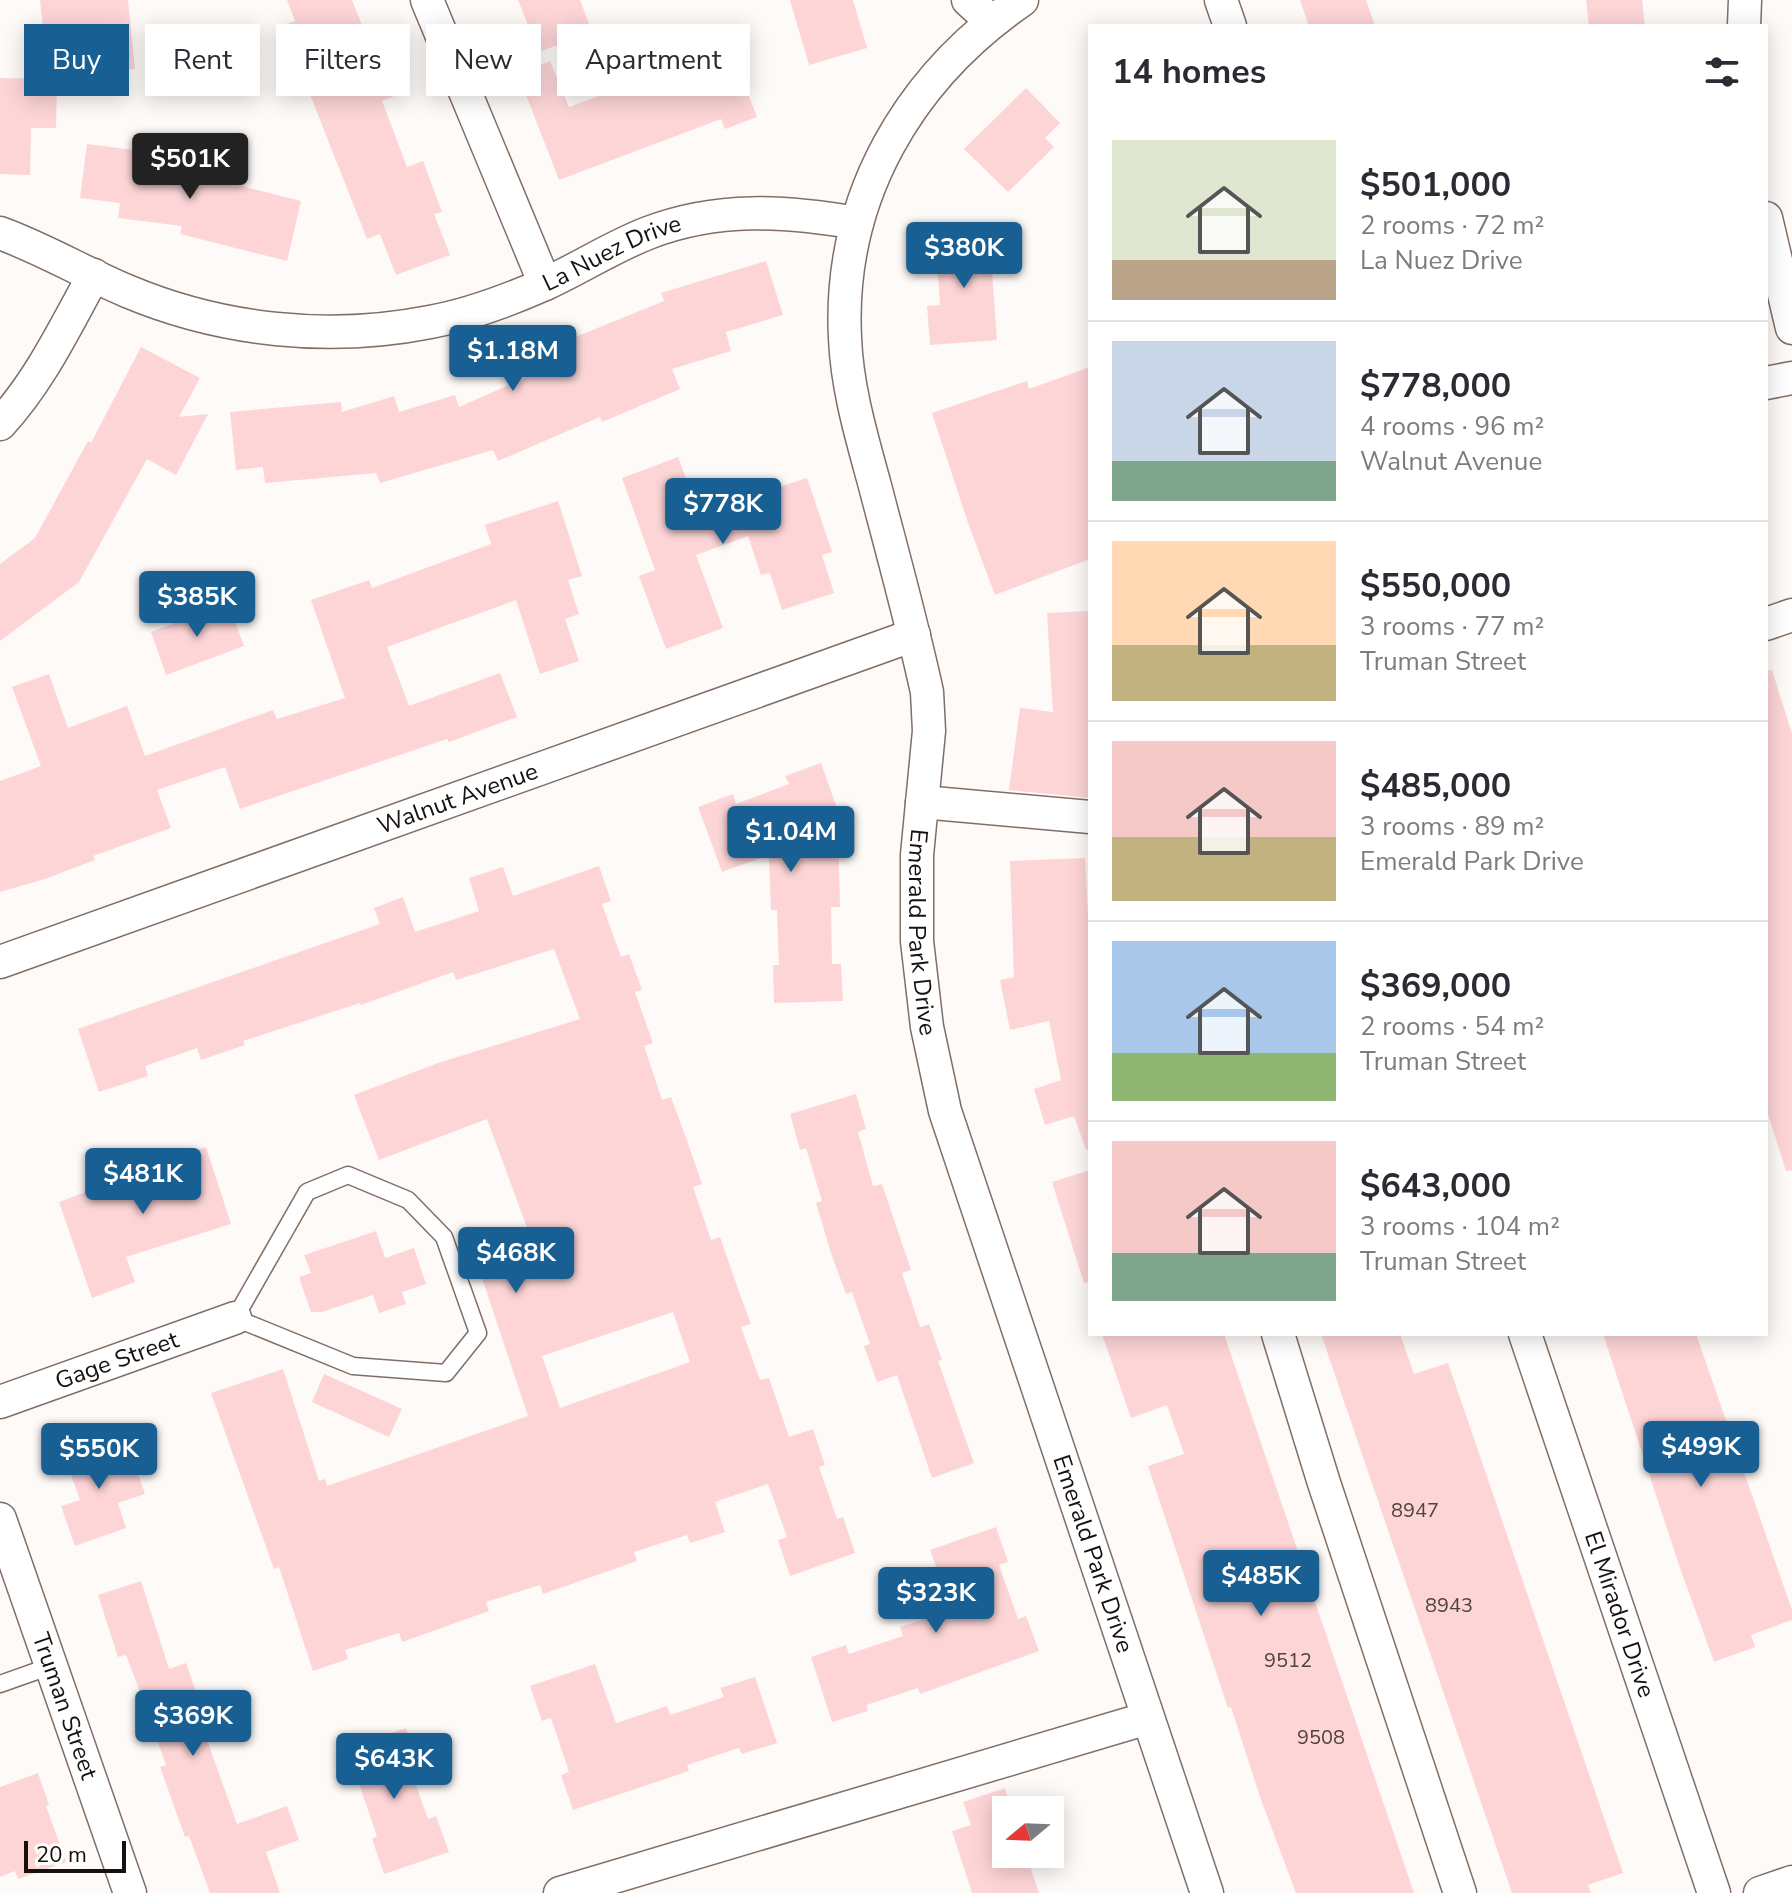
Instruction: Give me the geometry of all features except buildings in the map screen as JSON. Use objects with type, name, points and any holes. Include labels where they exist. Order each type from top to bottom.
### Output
[{"type":"street","points":[[427,0],[545,284]]},
{"type":"street","name":"Emerald Park Drive","points":[[1022,0],[979,11],[953,56],[903,118],[884,152],[857,223],[849,260],[845,337],[849,377],[927,692],[929,731],[917,855],[917,941],[927,1027],[945,1111],[1207,1893]]},
{"type":"street","points":[[1221,0],[1229,24]]},
{"type":"street","points":[[1744,24],[1745,0]]},
{"type":"street","name":"La Nuez Drive","points":[[0,233],[154,301],[210,318],[254,327],[328,332],[387,329],[474,311],[545,284],[650,232],[686,221],[761,212],[798,213],[857,223]]},
{"type":"street","points":[[1768,226],[1792,328]]},
{"type":"street","points":[[0,424],[24,397],[94,275]]},
{"type":"street","points":[[1768,383],[1792,378]]},
{"type":"street","points":[[1768,623],[1792,615]]},
{"type":"street","name":"Walnut Avenue","points":[[0,962],[914,635]]},
{"type":"street","points":[[922,802],[1088,817]]},
{"type":"street","name":"Gage Street","points":[[0,1402],[235,1318]]},
{"type":"street","points":[[1279,1336],[1460,1893]]},
{"type":"street","name":"El Mirador Drive","points":[[1526,1336],[1714,1893]]},
{"type":"street","name":"Truman Street","points":[[0,1519],[130,1893]]},
{"type":"street","points":[[560,1893],[1148,1718]]},
{"type":"street","points":[[1760,1893],[1792,1882]]},
{"type":"lane","points":[[348,1175],[408,1200],[444,1237],[478,1333],[446,1373],[353,1366],[235,1318],[307,1192],[348,1175]]},
{"type":"lane","points":[[0,1684],[51,1666]]}]
